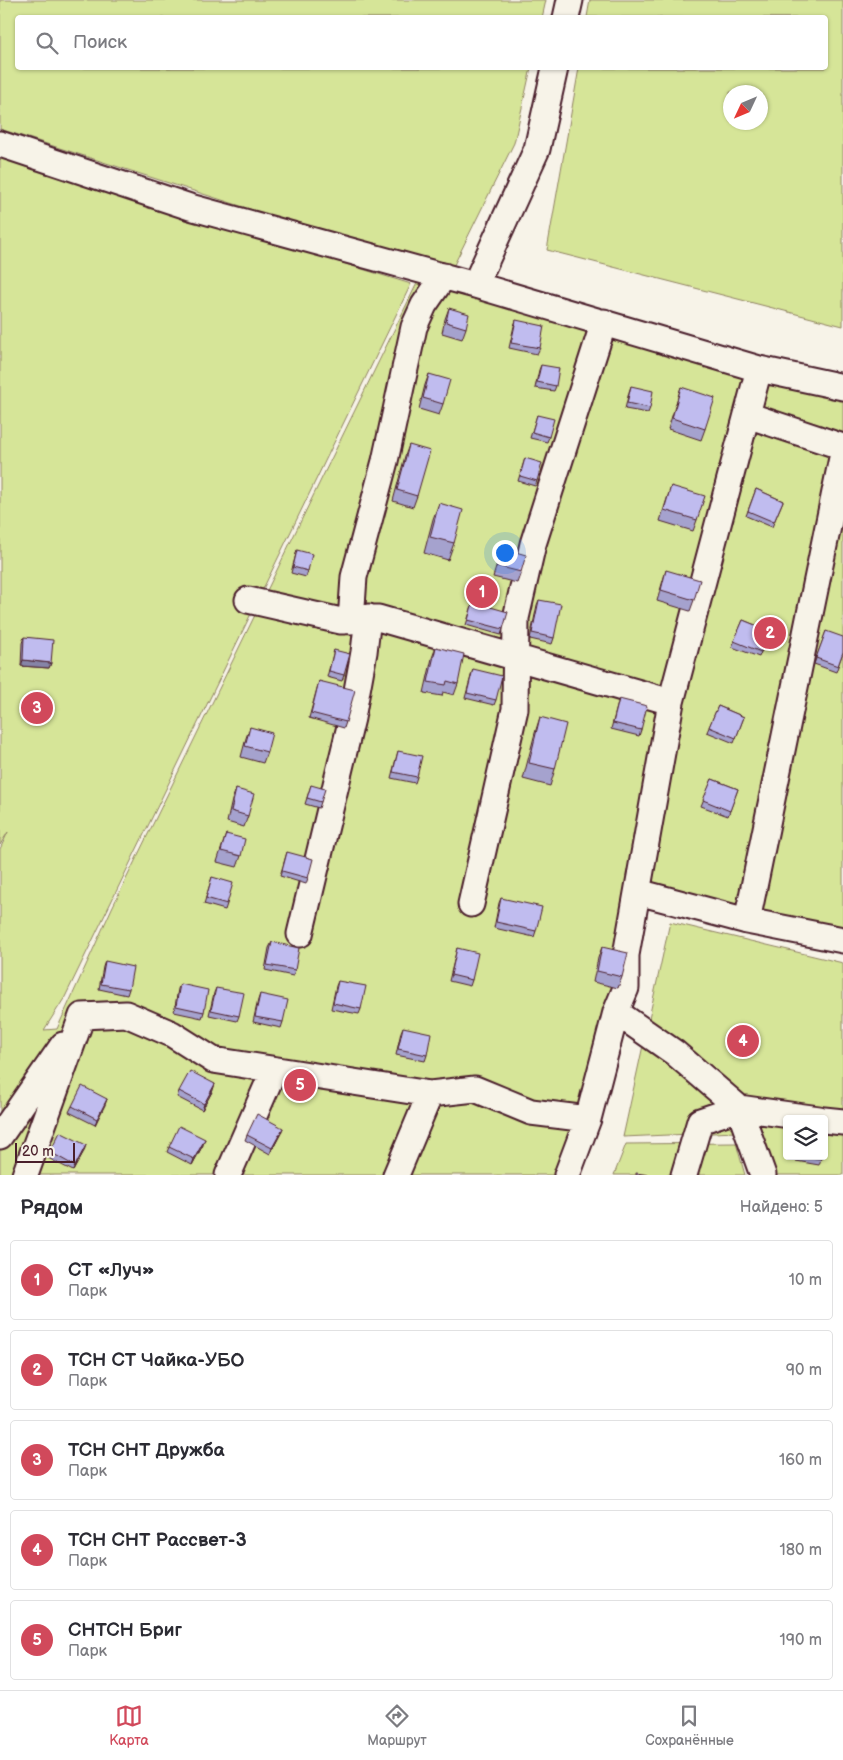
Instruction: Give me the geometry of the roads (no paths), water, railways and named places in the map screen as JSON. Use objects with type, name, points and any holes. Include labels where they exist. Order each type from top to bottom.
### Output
[{"type":"street","points":[[567,15],[570,0]]},
{"type":"street","points":[[475,285],[537,150],[555,70]]},
{"type":"street","points":[[0,144],[190,207],[444,276],[759,369],[843,387]]},
{"type":"street","points":[[300,934],[352,718],[364,652],[354,577],[385,461],[414,327],[424,305],[444,276]]},
{"type":"street","points":[[471,904],[515,709],[516,618],[533,544],[604,322]]},
{"type":"street","points":[[567,1175],[588,1119],[616,1012],[626,988],[626,954],[672,702],[759,369]]},
{"type":"street","points":[[747,415],[843,447]]},
{"type":"street","points":[[747,921],[843,454]]},
{"type":"street","points":[[248,600],[341,621],[378,618],[672,702]]},
{"type":"street","points":[[638,892],[747,921],[843,940]]},
{"type":"street","points":[[616,1012],[675,1053],[739,1108],[763,1175]]},
{"type":"street","points":[[82,1016],[126,1014],[172,1034],[213,1060],[430,1094],[475,1089],[531,1112],[588,1119]]},
{"type":"street","points":[[0,1136],[82,1016]]},
{"type":"street","points":[[25,1175],[82,1016]]},
{"type":"street","points":[[228,1175],[274,1070]]},
{"type":"street","points":[[396,1175],[430,1094]]},
{"type":"street","points":[[684,1175],[700,1120],[739,1108],[790,1115]]},
{"type":"street","points":[[828,1120],[843,1122]]},
{"type":"place","name":"СТ «Луч»","points":[[482,592]]},
{"type":"place","name":"ТСН СТ Чайка-УБО","points":[[770,633]]},
{"type":"place","name":"ТСН СНТ Дружба","points":[[37,708]]},
{"type":"place","name":"ТСН СНТ Рассвет-3","points":[[743,1041]]},
{"type":"place","name":"СНТСН Бриг","points":[[300,1085]]}]
